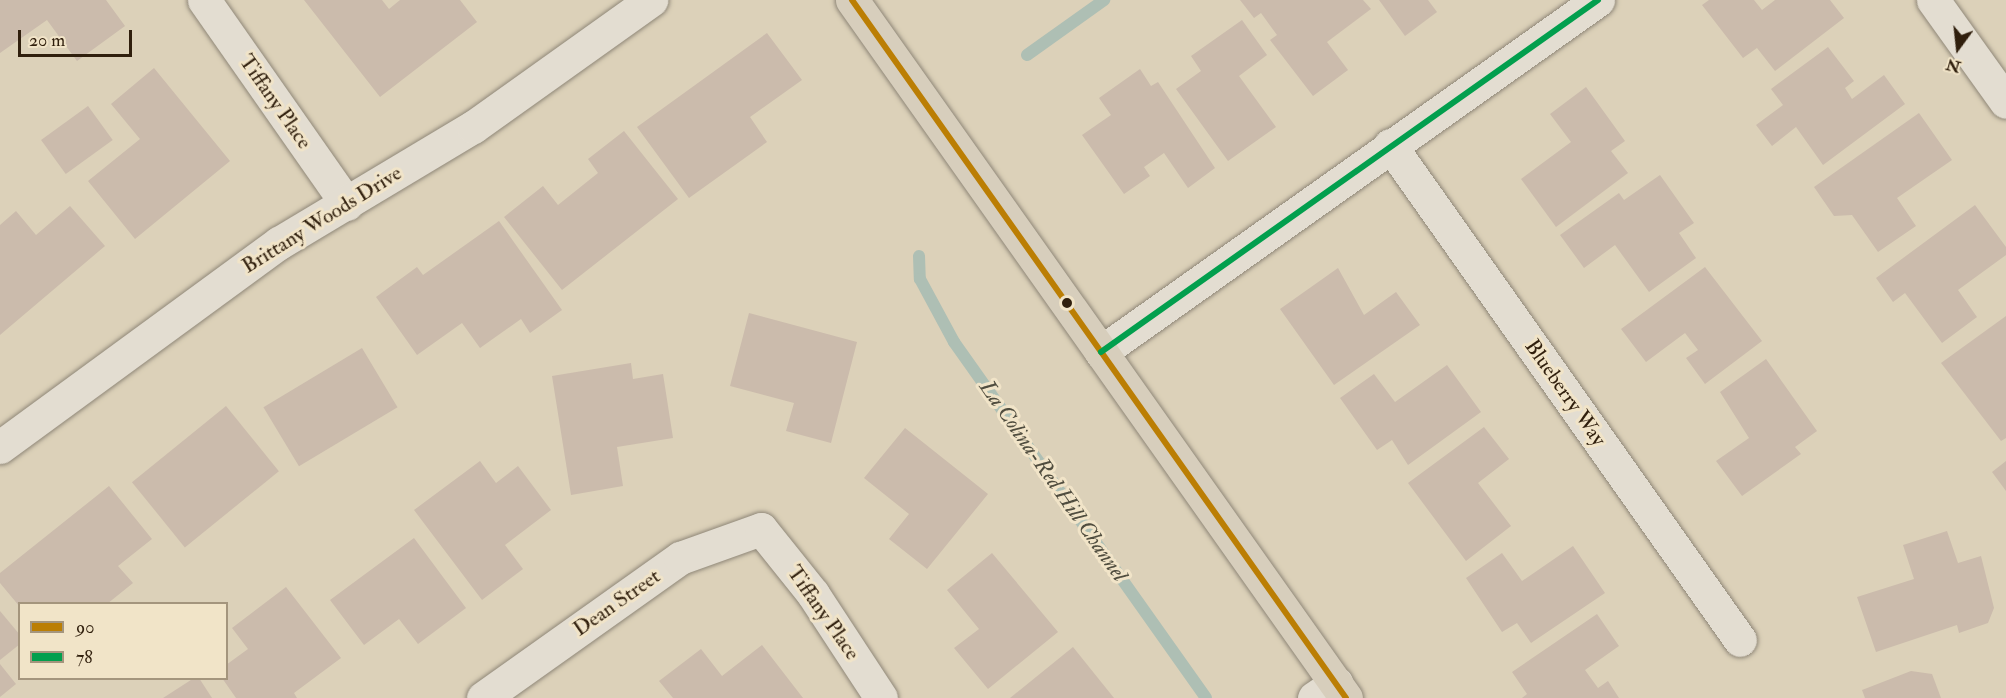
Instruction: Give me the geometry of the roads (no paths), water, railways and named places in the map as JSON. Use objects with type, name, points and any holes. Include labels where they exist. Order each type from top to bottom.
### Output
[{"type":"main road","points":[[852,0],[1101,352],[1332,693]]},
{"type":"street","name":"Tiffany Place","points":[[204,0],[347,204]]},
{"type":"street","name":"Brittany Woods Drive","points":[[0,447],[279,243],[473,127],[651,0]]},
{"type":"street","points":[[1101,352],[1390,145],[1598,0]]},
{"type":"street","points":[[1933,0],[2006,102]]},
{"type":"street","name":"Blueberry Way","points":[[1390,145],[1740,640]]},
{"type":"street","name":"Tiffany Place","points":[[762,530],[813,594],[881,698]]},
{"type":"street","name":"Dean Street","points":[[483,698],[680,558],[762,530]]},
{"type":"waterway","name":"La Colina-Red Hill Channel","points":[[1027,55],[1104,0]]},
{"type":"waterway","name":"La Colina-Red Hill Channel","points":[[919,256],[920,279],[954,342],[1206,698]]}]
